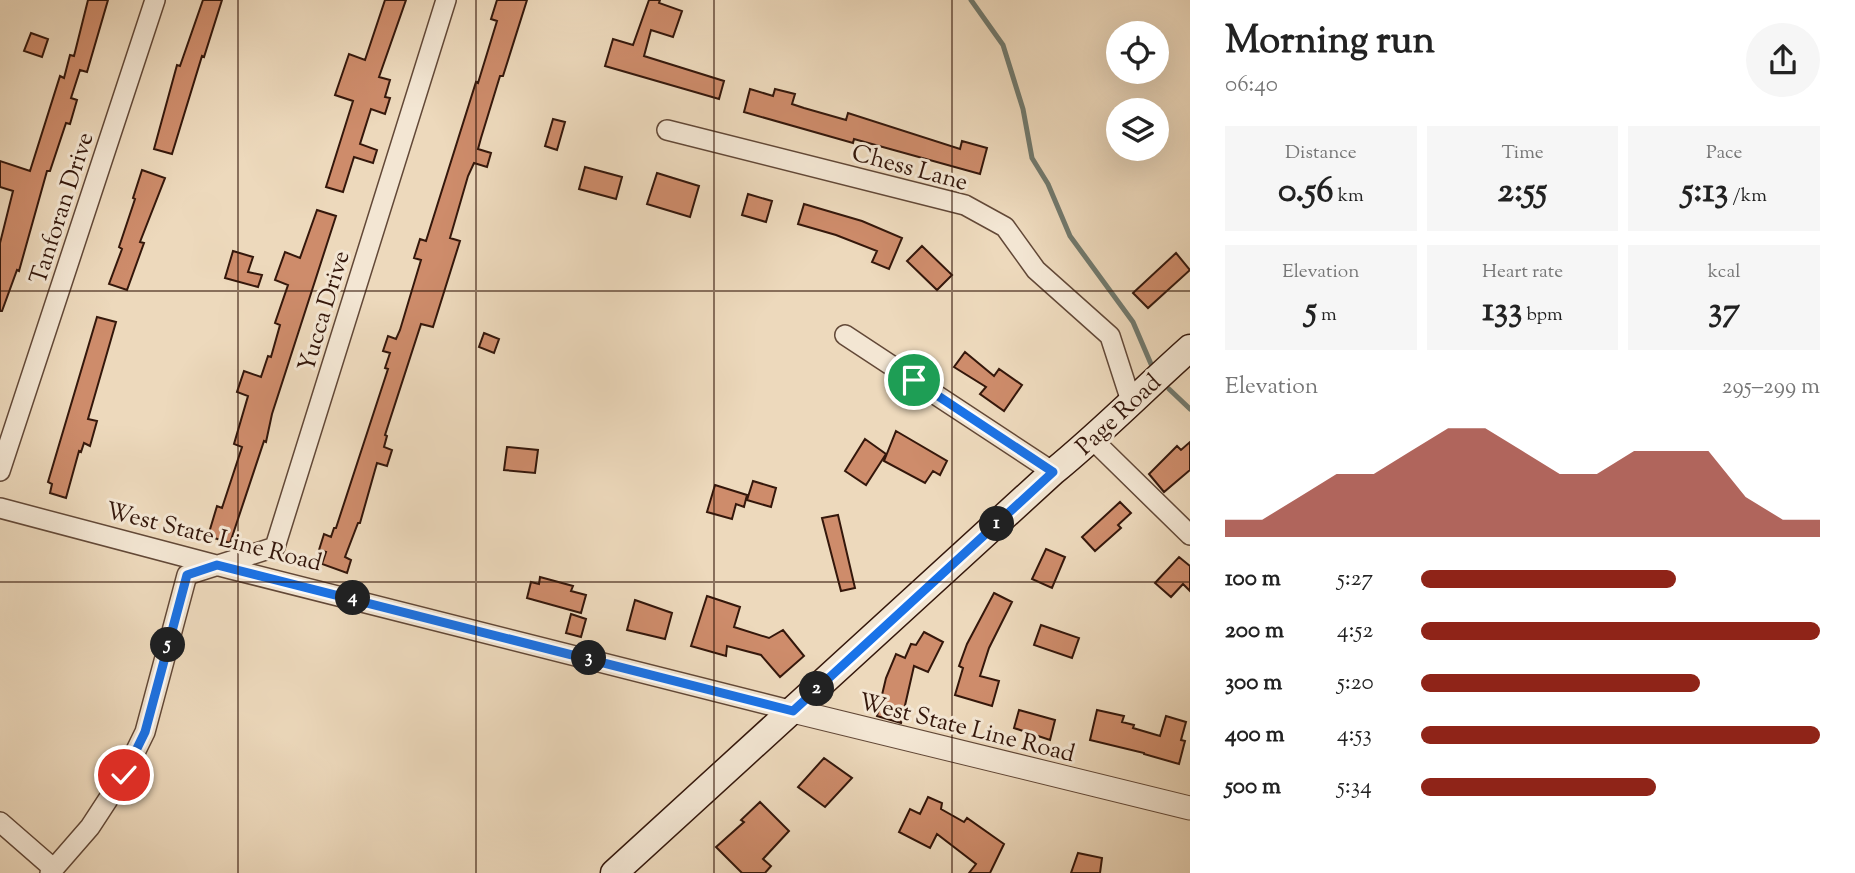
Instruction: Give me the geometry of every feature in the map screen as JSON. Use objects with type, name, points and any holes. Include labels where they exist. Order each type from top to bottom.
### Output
[{"type":"main road","name":"Page Road","points":[[614,873],[1053,472],[1093,440],[1131,401],[1190,348]]},
{"type":"street","name":"Tanforan Drive","points":[[0,471],[155,0]]},
{"type":"street","name":"Yucca Drive","points":[[52,871],[90,827],[118,785],[145,732],[187,575],[275,547],[446,0]]},
{"type":"street","name":"Chess Lane","points":[[667,130],[965,205],[1005,227],[1035,270],[1110,336],[1131,401]]},
{"type":"street","points":[[845,335],[1053,472]]},
{"type":"street","points":[[1093,440],[1190,535]]},
{"type":"street","name":"West State Line Road","points":[[0,508],[793,711],[1190,808]]},
{"type":"street","points":[[0,822],[52,871]]},
{"type":"building","points":[[88,0],[108,0],[87,72],[80,70],[71,98],[77,100],[70,124],[66,123],[50,171],[47,171],[19,271],[17,270],[0,311],[0,243],[13,191],[0,187],[0,161],[30,171],[60,76],[64,78],[70,55],[74,56]]},
{"type":"building","points":[[203,0],[222,0],[172,154],[154,149],[177,65],[180,66]]},
{"type":"building","points":[[385,0],[406,0],[379,77],[390,80],[385,97],[390,98],[385,114],[371,109],[360,144],[377,150],[373,163],[354,157],[343,192],[326,187],[353,101],[335,95],[349,54],[365,60]]},
{"type":"building","points":[[497,0],[527,0],[478,149],[491,153],[487,167],[474,163],[468,176],[450,238],[460,241],[433,327],[421,324],[385,435],[384,447],[392,450],[387,466],[377,463],[360,523],[345,557],[351,560],[347,573],[322,564],[326,552],[319,550],[324,534],[331,537],[336,528],[388,369],[385,368],[390,353],[383,351],[388,336],[396,339],[400,330],[421,260],[414,258],[420,239],[426,241],[476,82],[478,83],[497,21],[491,19]]},
{"type":"building","points":[[649,0],[660,0],[659,3],[682,11],[673,37],[651,30],[644,56],[724,81],[719,99],[605,66],[613,39],[633,45]]},
{"type":"building","points":[[31,33],[48,39],[42,57],[24,51]]},
{"type":"building","points":[[750,89],[773,96],[775,89],[795,94],[792,104],[846,120],[848,113],[960,149],[962,141],[987,148],[980,174],[854,139],[853,143],[744,112]]},
{"type":"building","points":[[553,119],[565,122],[557,150],[545,146]]},
{"type":"building","points":[[585,167],[622,177],[616,199],[579,189]]},
{"type":"building","points":[[142,170],[165,178],[140,242],[144,243],[127,290],[109,284],[122,249],[119,247]]},
{"type":"building","points":[[657,173],[699,186],[690,217],[647,204]]},
{"type":"building","points":[[748,194],[772,201],[766,222],[742,215]]},
{"type":"building","points":[[804,204],[862,221],[902,238],[889,269],[872,262],[877,251],[798,224]]},
{"type":"building","points":[[317,210],[336,216],[272,414],[266,442],[264,441],[230,543],[208,536],[217,506],[222,508],[242,447],[234,444],[248,396],[237,392],[244,371],[261,377],[268,356],[271,357],[280,325],[275,323],[288,285],[275,280],[285,252],[300,258]]},
{"type":"building","points":[[922,246],[952,275],[937,290],[907,261]]},
{"type":"building","points":[[233,251],[253,257],[248,272],[262,275],[258,287],[225,278]]},
{"type":"building","points":[[1176,253],[1190,270],[1148,308],[1133,293]]},
{"type":"building","points":[[97,317],[116,322],[88,419],[97,421],[90,446],[84,443],[81,452],[79,451],[66,498],[50,493],[52,484],[48,482]]},
{"type":"building","points":[[484,333],[499,339],[494,353],[479,347]]},
{"type":"building","points":[[965,352],[994,376],[999,369],[1022,385],[1004,411],[980,394],[986,387],[954,367]]},
{"type":"building","points":[[896,431],[947,461],[940,475],[933,471],[925,483],[884,461]]},
{"type":"building","points":[[865,439],[886,454],[866,485],[845,471]]},
{"type":"building","points":[[1190,442],[1190,470],[1164,492],[1149,474],[1177,446],[1181,450]]},
{"type":"building","points":[[507,447],[538,450],[535,473],[504,470]]},
{"type":"building","points":[[753,481],[776,488],[771,507],[747,500]]},
{"type":"building","points":[[715,485],[747,495],[744,507],[736,504],[732,519],[707,512]]},
{"type":"building","points":[[1120,502],[1131,513],[1118,525],[1121,528],[1095,551],[1082,537]]},
{"type":"building","points":[[838,515],[855,588],[841,591],[822,518]]},
{"type":"building","points":[[1046,549],[1065,557],[1052,588],[1032,579]]},
{"type":"building","points":[[1179,557],[1190,566],[1190,591],[1183,584],[1171,597],[1155,583]]},
{"type":"building","points":[[540,577],[573,586],[571,591],[586,595],[581,613],[527,598],[531,582],[539,584]]},
{"type":"building","points":[[994,593],[1012,602],[989,648],[980,676],[999,681],[992,706],[955,695],[963,668],[959,666],[967,644]]},
{"type":"building","points":[[707,596],[740,607],[734,627],[769,638],[783,630],[804,656],[780,677],[761,655],[727,646],[726,656],[691,646]]},
{"type":"building","points":[[635,600],[672,613],[665,639],[627,630]]},
{"type":"building","points":[[571,614],[586,619],[581,637],[566,633]]},
{"type":"building","points":[[1041,625],[1079,638],[1072,658],[1034,645]]},
{"type":"building","points":[[924,632],[943,642],[928,672],[914,666],[901,723],[877,716],[886,678],[896,654],[905,658],[911,644],[916,645]]},
{"type":"building","points":[[1019,710],[1055,720],[1050,740],[1014,728]]},
{"type":"building","points":[[1097,710],[1124,716],[1122,722],[1160,736],[1166,716],[1186,722],[1181,740],[1185,741],[1179,764],[1090,740]]},
{"type":"building","points":[[824,758],[852,778],[825,807],[798,787]]},
{"type":"building","points":[[928,797],[942,803],[941,809],[964,822],[967,818],[1004,844],[990,873],[969,873],[976,864],[937,834],[930,848],[899,832],[910,809],[920,814]]},
{"type":"building","points":[[760,802],[789,831],[763,859],[771,866],[765,873],[742,873],[716,847],[744,822],[741,820]]},
{"type":"building","points":[[1078,853],[1102,858],[1100,873],[1071,873]]},
{"type":"waterway","points":[[971,0],[1003,45],[1023,109],[1032,158],[1048,184],[1070,236],[1133,322],[1151,364]]},
{"type":"waterway","points":[[1169,389],[1190,409]]},
{"type":"route","points":[[124,775],[145,732],[187,575],[217,565],[793,711],[1053,472],[914,380]]}]
